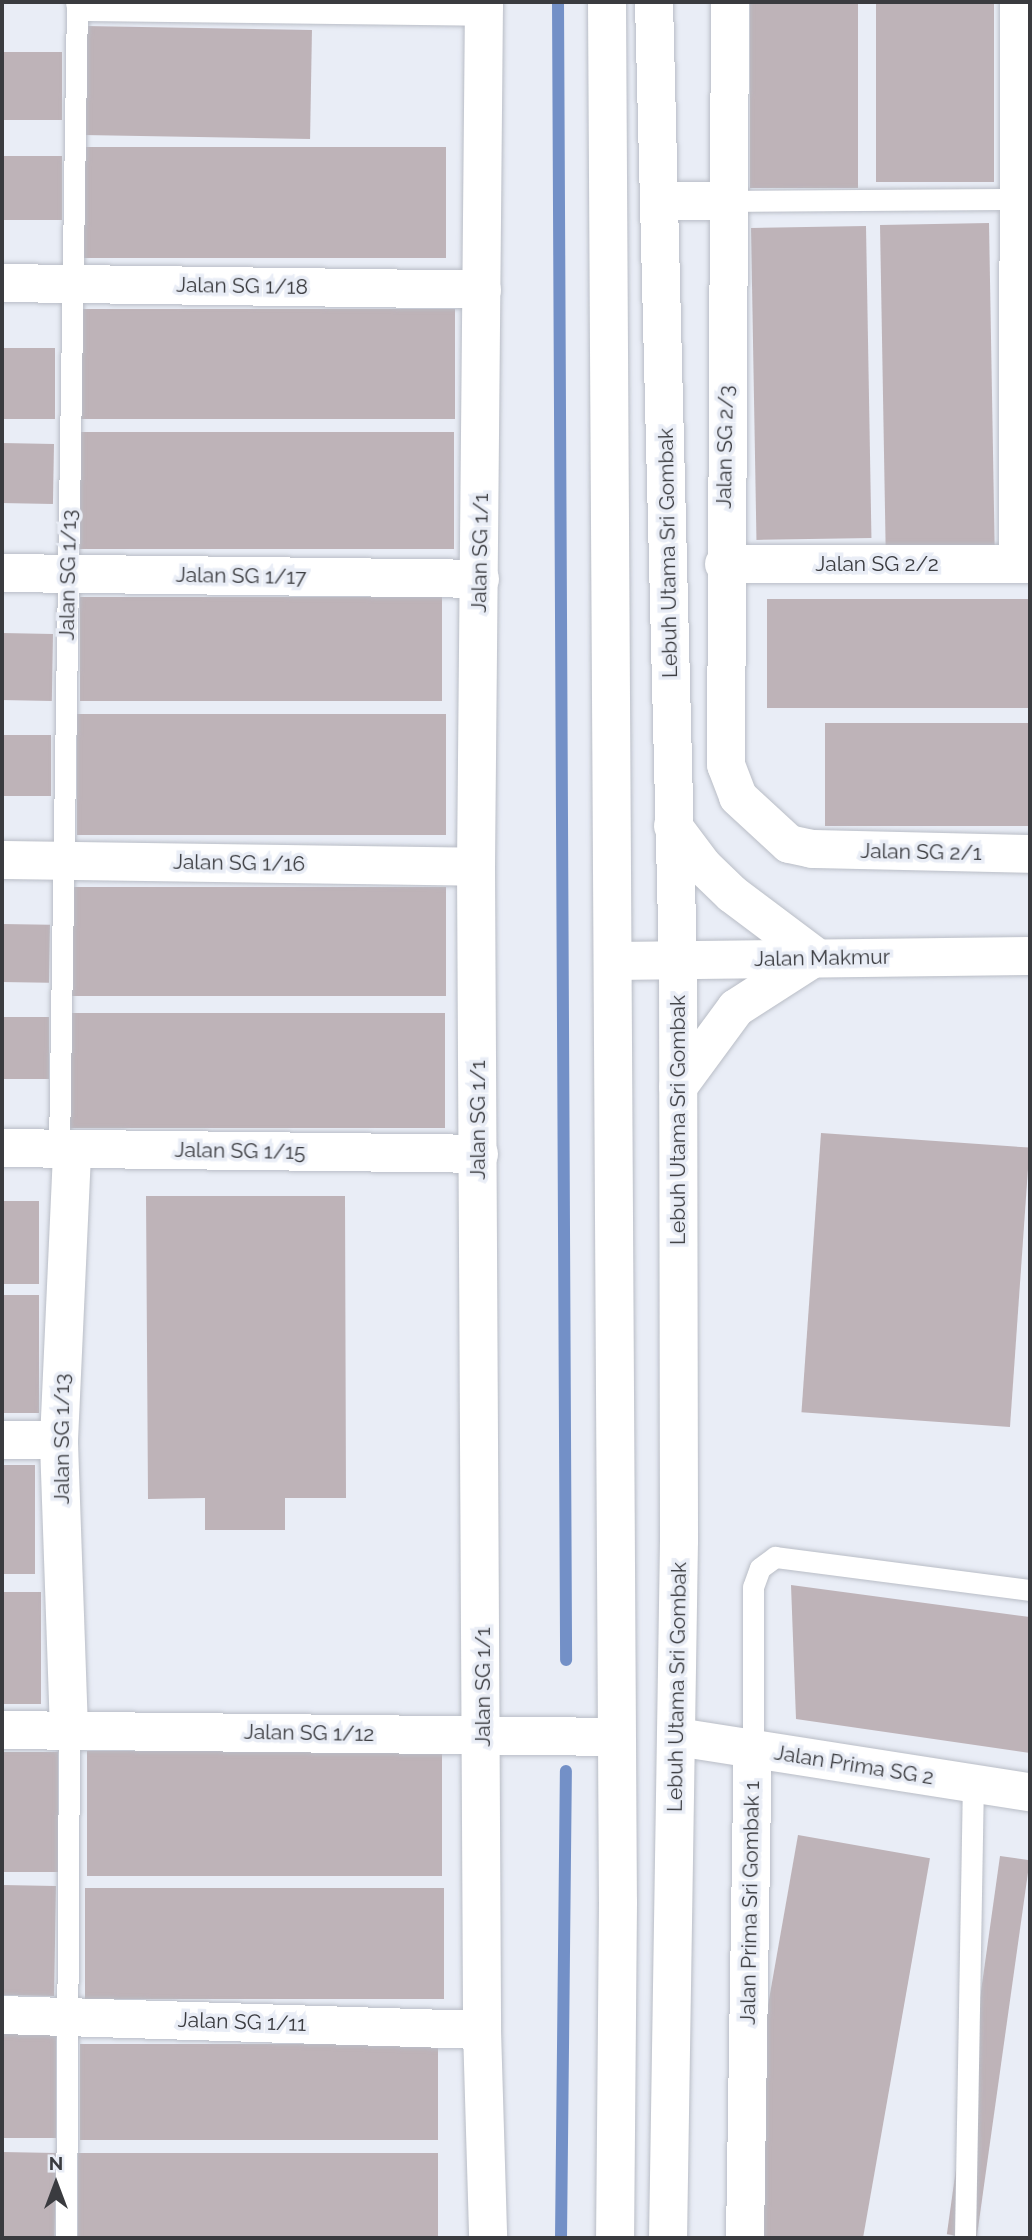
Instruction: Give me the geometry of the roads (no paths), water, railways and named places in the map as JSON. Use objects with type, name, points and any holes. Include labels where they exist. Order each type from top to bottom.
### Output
[{"type":"street","points":[[85,2],[484,4]]},
{"type":"street","points":[[607,2],[614,961],[615,2238]]},
{"type":"street","name":"Lebuh Utama Sri Gombak","points":[[654,2],[678,961],[677,1737],[668,2238]]},
{"type":"street","name":"Jalan SG 2/3","points":[[730,2],[724,564],[726,765],[738,797],[762,824],[789,844],[812,849]]},
{"type":"street","points":[[1019,2],[1024,199],[1024,564]]},
{"type":"street","name":"Jalan SG 1/1","points":[[484,4],[476,867],[483,1735],[482,2030],[488,2238]]},
{"type":"street","points":[[661,201],[728,201]]},
{"type":"street","name":"Jalan SG 1/18","points":[[2,283],[482,289]]},
{"type":"street","name":"Jalan SG 2/2","points":[[724,564],[1024,564]]},
{"type":"street","name":"Jalan SG 1/17","points":[[2,573],[480,579]]},
{"type":"street","points":[[673,826],[703,866],[732,894],[816,957],[736,1008],[678,1087]]},
{"type":"street","name":"Jalan SG 2/1","points":[[812,849],[1030,854]]},
{"type":"street","name":"Jalan SG 1/16","points":[[2,860],[476,867]]},
{"type":"street","name":"Jalan Makmur","points":[[614,961],[1030,956]]},
{"type":"street","name":"Jalan SG 1/15","points":[[2,1148],[479,1154]]},
{"type":"street","name":"Jalan SG 1/13","points":[[65,1149],[59,1440],[69,1730]]},
{"type":"street","points":[[2,1440],[59,1440]]},
{"type":"street","name":"Jalan SG 1/12","points":[[2,1730],[615,1737]]},
{"type":"street","name":"Jalan Prima SG 2","points":[[677,1737],[1030,1792]]},
{"type":"street","name":"Jalan Prima Sri Gombak 1","points":[[745,2238],[752,1749]]},
{"type":"street","name":"Jalan SG 1/11","points":[[2,2015],[482,2030]]},
{"type":"lane","name":"Jalan SG 1/13","points":[[65,1149],[64,861],[77,2]]},
{"type":"lane","points":[[728,201],[1024,199]]},
{"type":"lane","name":"Jalan Prima Sri Gombak 1","points":[[752,1749],[753,1587],[760,1568],[775,1557],[1030,1590]]},
{"type":"lane","points":[[66,2238],[69,1730]]},
{"type":"lane","points":[[965,2238],[973,1783]]},
{"type":"waterway","points":[[558,2],[566,1660]]},
{"type":"waterway","points":[[561,2238],[566,1771]]}]
